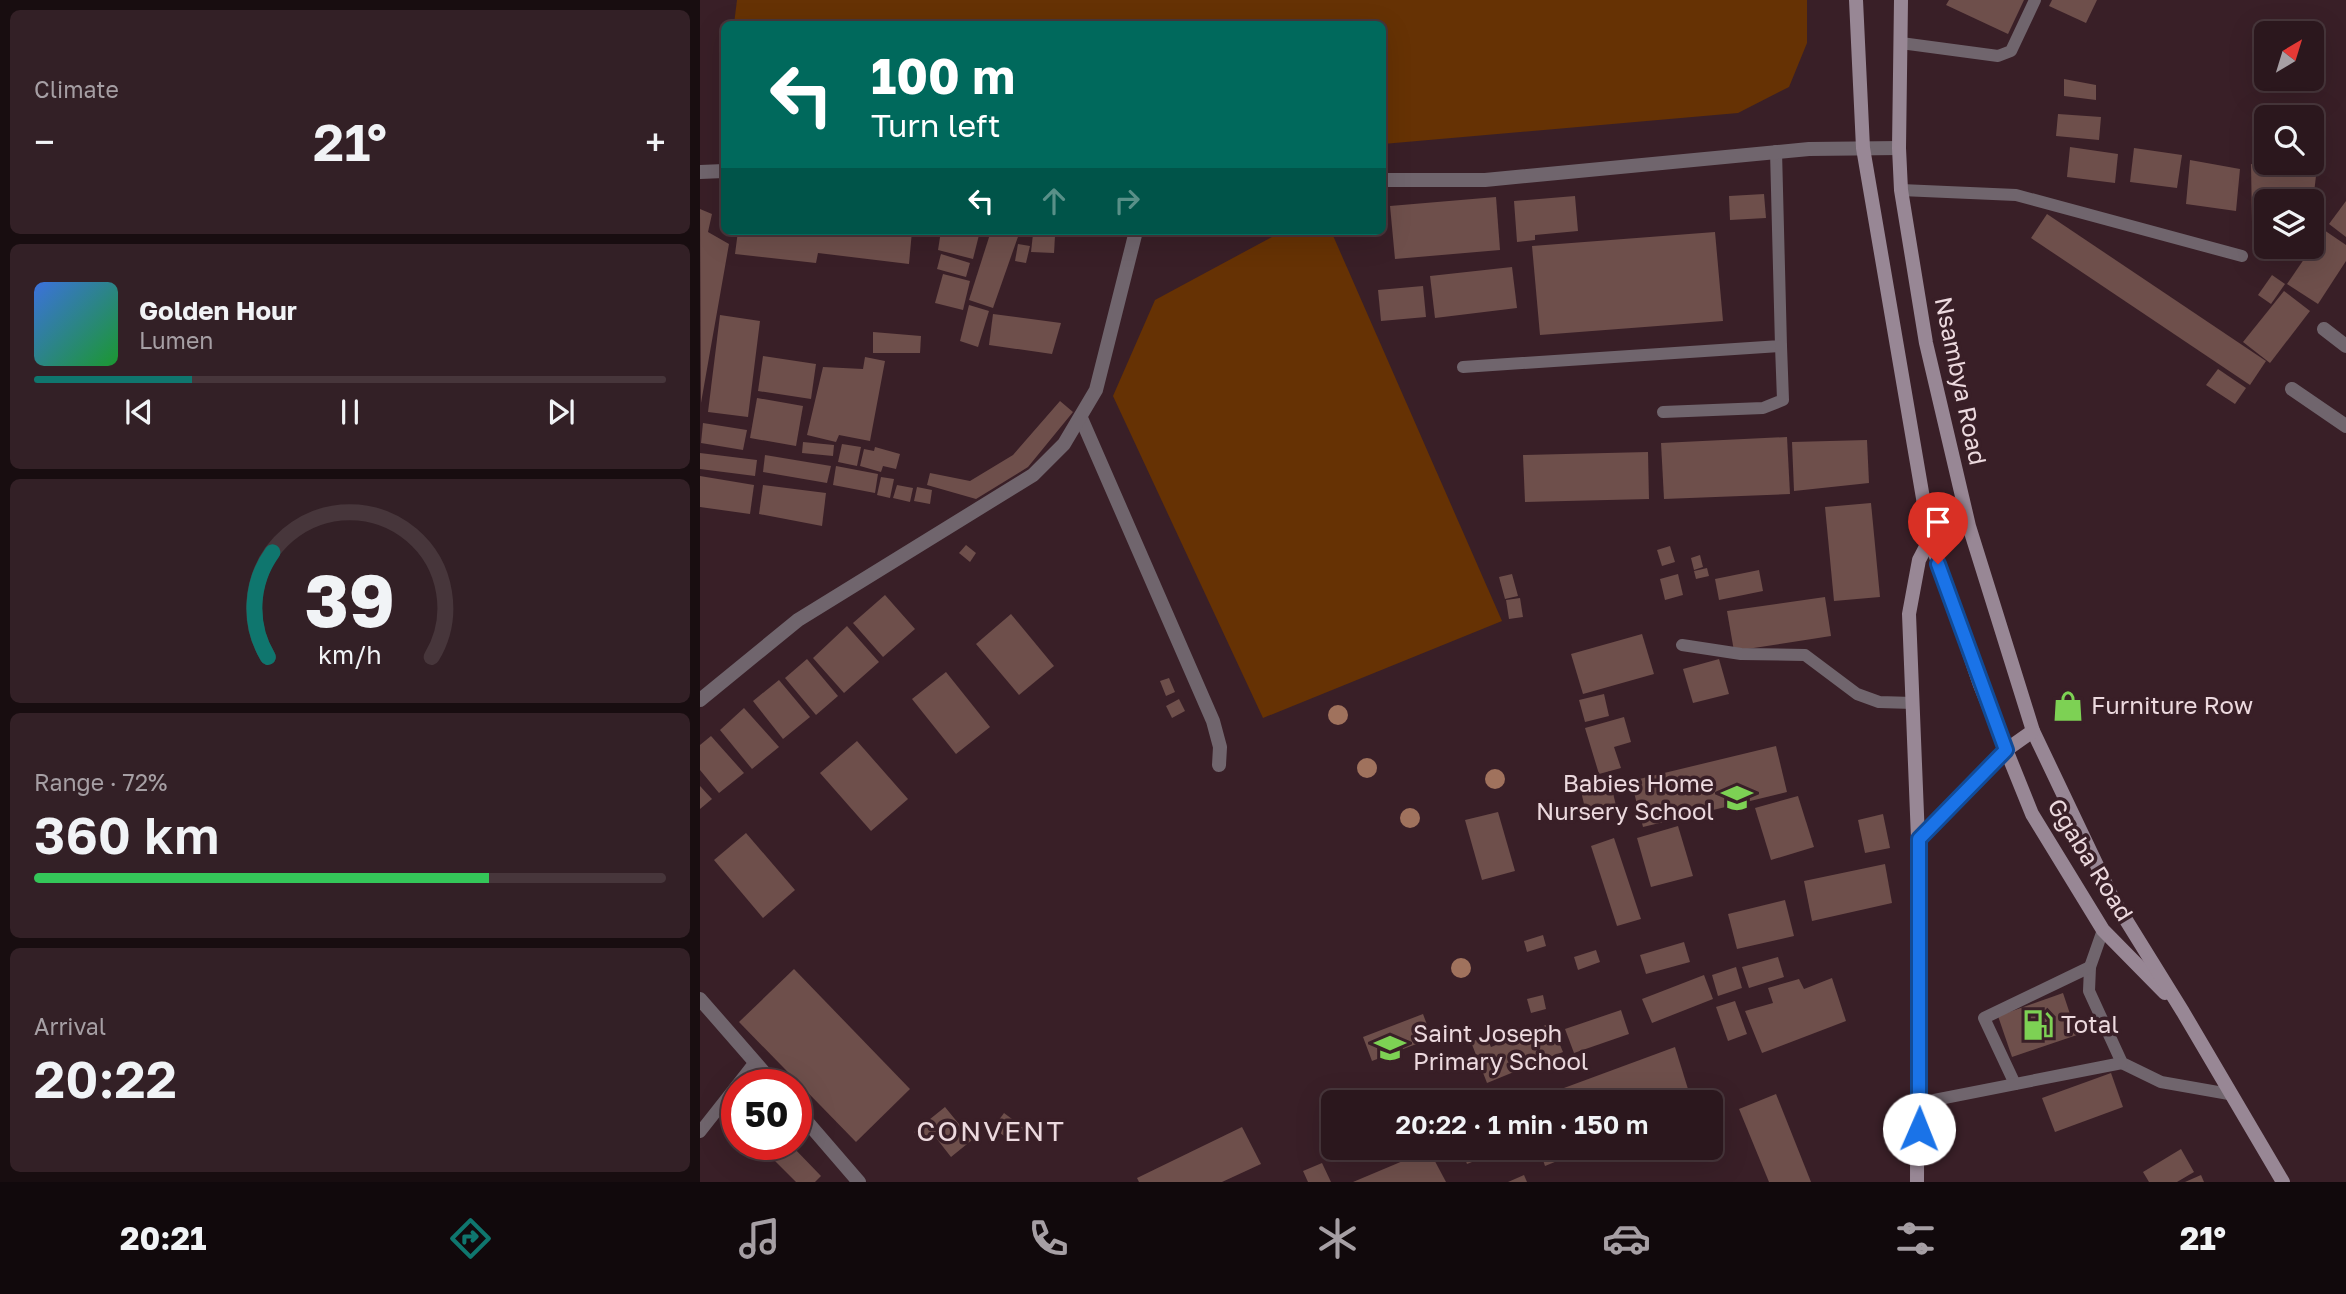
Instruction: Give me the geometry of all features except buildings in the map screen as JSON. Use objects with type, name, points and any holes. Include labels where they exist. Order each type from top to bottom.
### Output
[{"type":"main road","points":[[1856,0],[1863,148]]},
{"type":"main road","name":"Nsambya Road","points":[[1901,0],[1901,190],[1926,342],[1969,526],[2033,731]]},
{"type":"main road","name":"Ggaba Road","points":[[1863,148],[1930,539],[1980,685],[2032,814],[2102,930],[2183,1012]]},
{"type":"main road","points":[[1917,1182],[1919,839],[1909,614],[1919,560],[1930,539]]},
{"type":"main road","points":[[1919,839],[2006,750],[2033,731]]},
{"type":"main road","name":"Ggaba Road","points":[[2033,731],[2113,899],[2283,1182]]},
{"type":"street","points":[[1386,180],[1485,180],[1776,151],[1899,148]]},
{"type":"street","points":[[700,172],[721,171]]},
{"type":"street","points":[[700,700],[799,620],[1033,475],[1064,444],[1096,390],[1135,235]]},
{"type":"street","points":[[2324,329],[2346,346]]},
{"type":"street","points":[[2292,389],[2346,426]]},
{"type":"street","points":[[1081,418],[1213,720],[1220,747],[1219,765]]},
{"type":"street","points":[[700,999],[761,1069]]},
{"type":"street","points":[[812,1128],[859,1182]]},
{"type":"lane","points":[[1901,43],[1998,56],[2011,51],[2035,0]]},
{"type":"lane","points":[[1663,412],[1763,408],[1783,400],[1776,151]]},
{"type":"lane","points":[[1901,190],[2016,195],[2242,256]]},
{"type":"lane","points":[[1463,367],[1781,346]]},
{"type":"lane","points":[[1682,645],[1741,654],[1805,655],[1857,694],[1879,702],[1913,703]]},
{"type":"lane","points":[[2102,930],[2090,967],[2088,991],[2122,1063]]},
{"type":"lane","points":[[2015,1084],[1984,1018],[2090,967]]},
{"type":"lane","points":[[750,1069],[755,1062]]},
{"type":"lane","points":[[1919,1103],[2122,1063],[2161,1082],[2229,1094]]},
{"type":"lane","points":[[700,1132],[721,1105]]},
{"type":"shaded area","points":[[737,0],[1807,0],[1807,43],[1789,87],[1738,113],[1386,144],[1386,21],[734,21]]},
{"type":"shaded area","points":[[1276,235],[1333,235],[1502,621],[1263,718],[1113,396],[1155,300]]},
{"type":"place","name":"Furniture Row","points":[[2068,706]]},
{"type":"place","name":"Babies Home Nursery School","points":[[1737,798]]},
{"type":"place","name":"Total","points":[[2038,1025]]},
{"type":"place","name":"Saint Joseph Primary School","points":[[1390,1048]]},
{"type":"district","name":"CONVENT","points":[[991,1131]]},
{"type":"route","points":[[1919,1129],[1919,839],[2006,750],[1980,685],[1938,564]]}]
